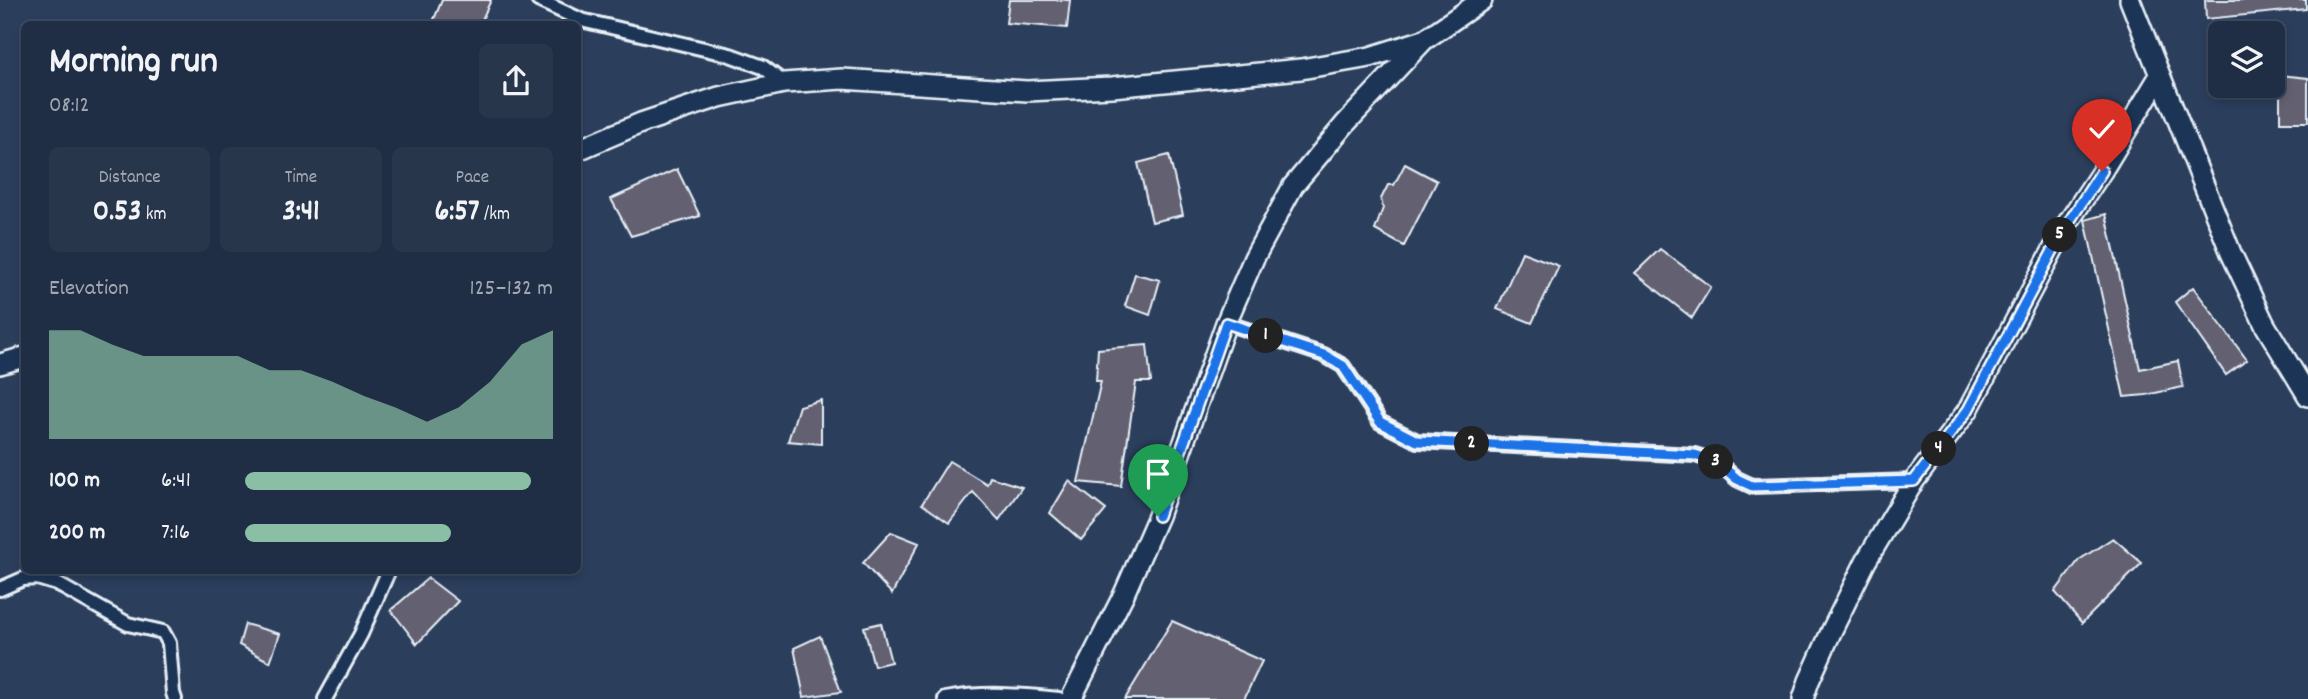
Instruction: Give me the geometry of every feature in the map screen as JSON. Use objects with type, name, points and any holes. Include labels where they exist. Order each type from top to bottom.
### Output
[{"type":"street","points":[[538,0],[581,20],[730,55],[763,67],[784,83]]},
{"type":"street","points":[[1070,699],[1124,594],[1158,516],[1226,323],[1254,258],[1293,187],[1345,124],[1424,40],[1482,0]]},
{"type":"street","points":[[2130,0],[2231,253],[2266,325],[2308,396]]},
{"type":"street","points":[[581,149],[641,123],[719,97],[784,83],[842,79],[1027,90],[1112,87],[1301,69],[1370,57],[1424,40]]},
{"type":"street","points":[[1803,699],[1832,630],[1866,561],[1914,481],[1968,410],[2065,228],[2159,77]]},
{"type":"street","points":[[1226,323],[1324,355],[1343,366],[1380,422],[1417,441],[1695,455],[1717,462],[1737,479],[1752,486],[1914,481]]},
{"type":"street","points":[[0,364],[21,358]]},
{"type":"street","points":[[325,699],[361,634],[387,574]]},
{"type":"street","points":[[0,589],[23,579],[37,578],[57,584],[128,624],[163,632],[169,643],[175,699]]},
{"type":"street","points":[[945,699],[966,695],[1010,694],[1059,699]]},
{"type":"building","points":[[442,0],[491,0],[481,21],[433,21]]},
{"type":"building","points":[[1009,0],[1070,0],[1067,28],[1006,23]]},
{"type":"building","points":[[2205,0],[2306,0],[2306,9],[2206,19]]},
{"type":"building","points":[[2285,76],[2308,78],[2308,122],[2280,122],[2280,98],[2285,98]]},
{"type":"building","points":[[1169,155],[1183,215],[1152,222],[1138,163]]},
{"type":"building","points":[[1405,164],[1437,181],[1404,246],[1375,230],[1383,208],[1381,199],[1388,185],[1394,185]]},
{"type":"building","points":[[677,169],[700,216],[631,236],[611,199]]},
{"type":"building","points":[[2106,214],[2140,369],[2178,361],[2183,387],[2124,397],[2085,220]]},
{"type":"building","points":[[1660,249],[1711,287],[1692,318],[1635,273]]},
{"type":"building","points":[[1522,252],[1559,266],[1532,323],[1497,309]]},
{"type":"building","points":[[1135,274],[1160,280],[1150,315],[1125,306]]},
{"type":"building","points":[[2193,287],[2247,360],[2226,375],[2175,302]]},
{"type":"building","points":[[1147,345],[1151,382],[1136,382],[1121,486],[1078,482],[1101,381],[1096,381],[1098,349]]},
{"type":"building","points":[[821,400],[821,444],[788,441],[799,406]]},
{"type":"building","points":[[949,461],[987,484],[990,477],[1022,487],[999,520],[973,492],[949,523],[922,504]]},
{"type":"building","points":[[1069,481],[1106,510],[1081,540],[1050,513]]},
{"type":"building","points":[[891,532],[919,543],[892,594],[863,563]]},
{"type":"building","points":[[2113,538],[2142,563],[2082,623],[2055,592],[2079,560]]},
{"type":"building","points":[[428,578],[458,601],[417,644],[391,610]]},
{"type":"building","points":[[1172,621],[1262,661],[1244,699],[1125,699]]},
{"type":"building","points":[[881,623],[891,662],[874,666],[864,627]]},
{"type":"building","points":[[245,624],[280,634],[270,662],[239,645]]},
{"type":"building","points":[[820,636],[841,692],[804,697],[794,648]]},
{"type":"route","points":[[1158,516],[1226,323],[1324,355],[1343,366],[1380,422],[1417,441],[1695,455],[1717,462],[1737,479],[1752,486],[1914,481],[1968,410],[2065,228],[2102,171]]}]
